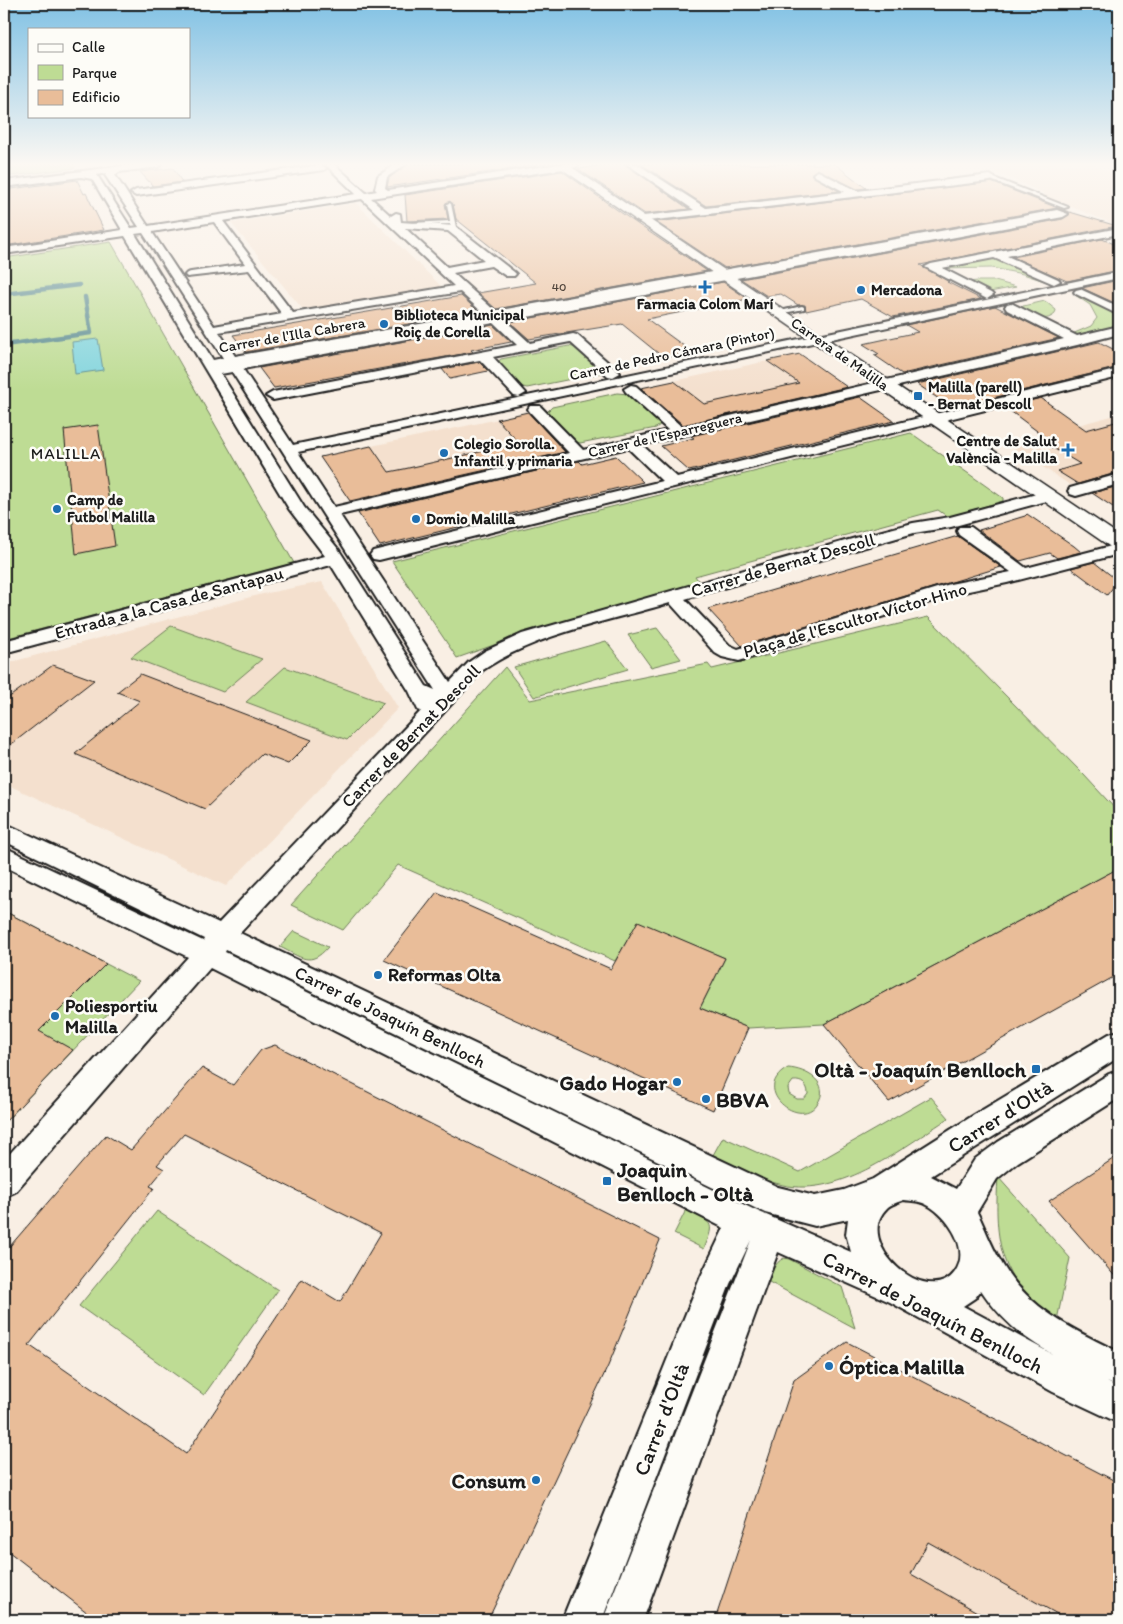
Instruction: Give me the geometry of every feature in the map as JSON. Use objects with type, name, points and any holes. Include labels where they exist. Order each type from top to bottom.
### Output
[{"type":"street","points":[[4,252],[80,240]]},
{"type":"street","points":[[134,240],[297,509],[335,559],[419,691],[428,715]]},
{"type":"street","points":[[152,240],[439,680],[447,698],[428,696],[419,691]]},
{"type":"street","points":[[232,240],[290,317]]},
{"type":"street","points":[[409,240],[527,347]]},
{"type":"street","points":[[468,240],[492,262],[510,274]]},
{"type":"street","name":"Carrera de Malilla","points":[[670,240],[1119,544]]},
{"type":"street","name":"Carrer de l'Illa Cabrera","points":[[723,275],[913,240]]},
{"type":"street","name":"Carrer de l'Illa Cabrera","points":[[211,368],[219,370],[233,363],[919,240]]},
{"type":"street","points":[[987,295],[931,267],[1077,240]]},
{"type":"street","points":[[941,248],[967,260]]},
{"type":"street","points":[[996,255],[1054,281]]},
{"type":"street","points":[[443,271],[492,262]]},
{"type":"street","points":[[191,275],[252,266]]},
{"type":"street","name":"Carrer de Pedro Cámara (Pintor)","points":[[289,450],[1119,276]]},
{"type":"street","points":[[211,330],[462,288]]},
{"type":"street","points":[[1080,292],[1119,311]]},
{"type":"street","points":[[1011,307],[1077,341]]},
{"type":"street","name":"Carrer de l'Esparreguera","points":[[329,513],[1119,330]]},
{"type":"street","points":[[1106,333],[1119,340]]},
{"type":"street","points":[[273,396],[573,338],[613,373]]},
{"type":"street","points":[[483,355],[519,393]]},
{"type":"street","points":[[379,555],[1119,373]]},
{"type":"street","points":[[630,389],[679,432]]},
{"type":"street","points":[[535,409],[580,455]]},
{"type":"street","points":[[631,443],[674,482]]},
{"type":"street","points":[[1076,491],[1119,479]]},
{"type":"street","name":"Carrer de Bernat Descoll","points":[[4,1182],[255,900],[428,715],[447,698],[476,666],[492,654],[529,638],[673,596],[913,528],[952,522],[1048,496]]},
{"type":"street","points":[[965,531],[1023,570]]},
{"type":"street","name":"Plaça de l'Escultor Víctor Hino","points":[[673,596],[722,649],[739,655],[956,588],[1023,570],[1119,549]]},
{"type":"street","name":"Entrada a la Casa de Santapau","points":[[4,647],[335,559]]},
{"type":"street","name":"Carrer de Joaquín Benlloch","points":[[4,830],[215,946],[764,1218],[815,1212],[844,1205],[882,1191]]},
{"type":"street","name":"Carrer de Joaquín Benlloch","points":[[4,856],[215,946],[764,1218],[1065,1380],[1119,1406]]},
{"type":"street","name":"Carrer d'Oltà","points":[[882,1191],[984,1125],[1119,1043]]},
{"type":"street","name":"Carrer d'Oltà","points":[[959,1212],[986,1169],[1008,1152],[1119,1083]]},
{"type":"street","points":[[904,1185],[922,1188],[947,1201],[959,1212],[974,1242],[976,1256],[974,1270],[970,1278],[957,1292],[936,1298],[918,1297],[904,1292],[886,1280],[874,1268],[863,1244],[861,1223],[864,1210],[872,1199],[882,1191],[904,1185]]},
{"type":"street","name":"Carrer d'Oltà","points":[[582,1620],[717,1276],[764,1218]]},
{"type":"street","name":"Carrer d'Oltà","points":[[623,1620],[746,1292],[764,1218]]},
{"type":"street","name":"Carrer de Joaquín Benlloch","points":[[974,1242],[986,1271],[1017,1312],[1048,1335],[1119,1370]]},
{"type":"lane","points":[[779,312],[802,308]]},
{"type":"shaded area","points":[[245,240],[394,240],[443,288],[305,312]]},
{"type":"shaded area","points":[[800,354],[844,385],[677,423],[637,389]]},
{"type":"shaded area","name":"Colegio Sorolla. Infantil y primaria","points":[[531,412],[566,448],[347,498],[320,457]]},
{"type":"shaded area","name":"Centre de Salut València - Malilla","points":[[1119,414],[1119,471],[1070,485],[1008,444]]},
{"type":"shaded area","points":[[322,582],[398,708],[226,886],[4,783],[4,664],[258,595]]},
{"type":"shaded area","points":[[953,1398],[1011,1588],[1068,1620],[903,1620]]},
{"type":"green space","points":[[111,242],[294,563],[4,639],[4,258]]},
{"type":"green space","points":[[994,258],[1045,279],[1044,281],[1023,274],[992,268],[942,269]]},
{"type":"green space","points":[[995,281],[1016,287],[990,292],[966,282]]},
{"type":"green space","points":[[1075,295],[1119,314],[1119,326],[1081,335],[1072,334],[1091,326],[1097,318],[1090,305]]},
{"type":"green space","points":[[1045,301],[1056,310],[1055,314],[1051,317],[1038,318],[1021,309],[1023,306]]},
{"type":"green space","points":[[569,346],[577,348],[601,369],[601,373],[527,388],[519,386],[496,363],[501,359]]},
{"type":"green space","points":[[617,393],[628,394],[661,424],[656,428],[580,443],[574,441],[546,413],[552,407]]},
{"type":"green space","points":[[911,433],[1003,498],[1003,501],[948,517],[938,510],[695,576],[701,584],[508,640],[457,658],[392,561]]},
{"type":"green space","points":[[928,617],[1119,813],[1119,868],[824,1024],[748,1028],[700,1008],[725,958],[638,922],[615,961],[398,865],[343,930],[291,905],[505,667],[530,700],[708,664],[712,669]]},
{"type":"green space","points":[[171,626],[262,659],[223,692],[131,657]]},
{"type":"green space","points":[[657,628],[681,659],[651,667],[628,635]]},
{"type":"green space","points":[[606,641],[628,669],[534,697],[514,667]]},
{"type":"green space","points":[[285,667],[384,703],[347,740],[246,702]]},
{"type":"green space","name":"Poliesportiu Malilla","points":[[4,911],[139,981],[4,1123]]},
{"type":"green space","points":[[294,931],[328,947],[316,957],[305,959],[280,947]]},
{"type":"green space","points":[[788,1068],[802,1071],[815,1078],[821,1090],[821,1096],[817,1104],[809,1111],[800,1112],[790,1110],[781,1104],[774,1086],[777,1077]],"holes":[[[793,1081],[799,1081],[807,1088],[808,1094],[804,1099],[797,1099],[789,1094],[788,1088]]]},
{"type":"green space","points":[[931,1097],[949,1118],[871,1167],[827,1184],[805,1187],[774,1183],[713,1155],[723,1137],[800,1172]]},
{"type":"green space","points":[[998,1177],[1070,1258],[1057,1320],[1038,1306],[1023,1291],[1004,1259],[997,1221]]},
{"type":"green space","points":[[686,1210],[709,1224],[710,1233],[704,1249],[674,1234]]},
{"type":"green space","points":[[157,1211],[278,1290],[204,1395],[79,1306]]},
{"type":"green space","points":[[784,1258],[842,1287],[855,1328],[769,1282],[772,1271]]},
{"type":"water","points":[[98,339],[103,370],[75,374],[72,342]]},
{"type":"building","points":[[4,240],[43,240],[4,246]]},
{"type":"building","points":[[482,240],[661,240],[707,271],[496,309],[478,293],[536,283]]},
{"type":"building","points":[[683,240],[881,240],[725,268]]},
{"type":"building","points":[[951,240],[1047,240],[920,265],[949,282],[947,282],[981,299],[893,317],[861,299],[806,311],[805,305],[798,305],[781,294],[767,296],[741,279]]},
{"type":"building","points":[[1104,240],[1119,246],[1119,270],[1067,281],[1013,257]]},
{"type":"building","points":[[1119,280],[1119,305],[1082,288]]},
{"type":"building","points":[[723,282],[748,299],[647,319],[692,352],[664,358],[622,324],[529,339],[510,322]]},
{"type":"building","points":[[461,296],[479,312],[246,352],[233,335]]},
{"type":"building","points":[[995,306],[1059,338],[902,374],[874,355],[879,354],[863,344],[918,332],[906,325]]},
{"type":"building","points":[[493,325],[511,342],[471,350],[473,352],[274,388],[259,368]]},
{"type":"building","points":[[1099,342],[1119,352],[1119,367],[952,408],[917,384]]},
{"type":"building","points":[[800,354],[847,387],[683,425],[641,388],[674,381],[704,404],[799,383],[767,361]]},
{"type":"building","points":[[479,362],[488,371],[450,379],[442,369]]},
{"type":"building","points":[[860,397],[894,421],[689,471],[661,446],[694,438],[691,436]]},
{"type":"building","name":"Centre de Salut València - Malilla","points":[[1041,398],[1086,430],[1119,421],[1119,472],[1078,484],[1057,471],[1080,464],[1043,442],[1049,440],[1005,407]]},
{"type":"building","points":[[528,412],[565,452],[350,501],[320,457],[371,446],[389,472],[404,469],[519,443],[497,419]]},
{"type":"building","points":[[98,425],[115,546],[76,554],[64,430]]},
{"type":"building","points":[[616,456],[643,482],[380,546],[358,513],[579,461],[582,464]]},
{"type":"building","points":[[1119,486],[1119,511],[1092,493]]},
{"type":"building","points":[[1027,514],[1081,552],[1057,558],[1050,553],[1020,561],[979,530]]},
{"type":"building","points":[[958,536],[1001,567],[742,646],[708,609]]},
{"type":"building","points":[[1094,562],[1118,581],[1107,595],[1071,568]]},
{"type":"building","points":[[53,665],[94,680],[4,750],[4,701]]},
{"type":"building","points":[[140,674],[312,740],[288,764],[262,754],[205,809],[75,754],[140,701],[117,692]]},
{"type":"building","points":[[1119,868],[1119,974],[889,1102],[824,1024]]},
{"type":"building","points":[[437,892],[611,969],[638,921],[725,958],[700,1008],[748,1028],[713,1110],[384,960]]},
{"type":"building","name":"Poliesportiu Malilla","points":[[4,911],[106,964],[39,1031],[73,1050],[4,1123]]},
{"type":"building","points":[[275,1045],[660,1240],[608,1366],[488,1620],[97,1620],[4,1548],[4,1253],[106,1135],[131,1150],[202,1068],[233,1085],[261,1050]],"holes":[[[184,1134],[381,1233],[340,1302],[302,1279],[186,1454],[29,1345],[154,1188],[150,1186],[164,1169],[157,1165]]]},
{"type":"building","points":[[1119,1155],[1119,1281],[1049,1201]]},
{"type":"building","points":[[847,1342],[1119,1483],[1119,1620],[1068,1620],[928,1542],[911,1574],[991,1620],[715,1620],[794,1380]]},
{"type":"waterway","points":[[4,294],[79,285]]},
{"type":"waterway","points":[[4,345],[91,333],[85,297]]},
{"type":"place","name":"Farmacia Colom Marí","points":[[705,287]]},
{"type":"place","name":"Mercadona","points":[[861,290]]},
{"type":"place","name":"Biblioteca Municipal Roiç de Corella","points":[[384,324]]},
{"type":"place","name":"Malilla (parell) - Bernat Descoll","points":[[918,396]]},
{"type":"place","name":"Centre de Salut València - Malilla","points":[[1068,450]]},
{"type":"place","name":"Colegio Sorolla. Infantil y primaria","points":[[444,453]]},
{"type":"place","name":"Camp de Futbol Malilla","points":[[57,509]]},
{"type":"place","name":"Domio Malilla","points":[[416,519]]},
{"type":"place","name":"Reformas Olta","points":[[378,975]]},
{"type":"place","name":"Poliesportiu Malilla","points":[[55,1016]]},
{"type":"place","name":"Oltà - Joaquín Benlloch","points":[[1036,1069]]},
{"type":"place","name":"Gado Hogar","points":[[677,1082]]},
{"type":"place","name":"BBVA","points":[[706,1099]]},
{"type":"place","name":"Joaquin Benlloch - Oltà","points":[[607,1181]]},
{"type":"place","name":"Óptica Malilla","points":[[829,1366]]},
{"type":"place","name":"Consum","points":[[536,1480]]},
{"type":"district","name":"MALILLA","points":[[66,453]]}]
